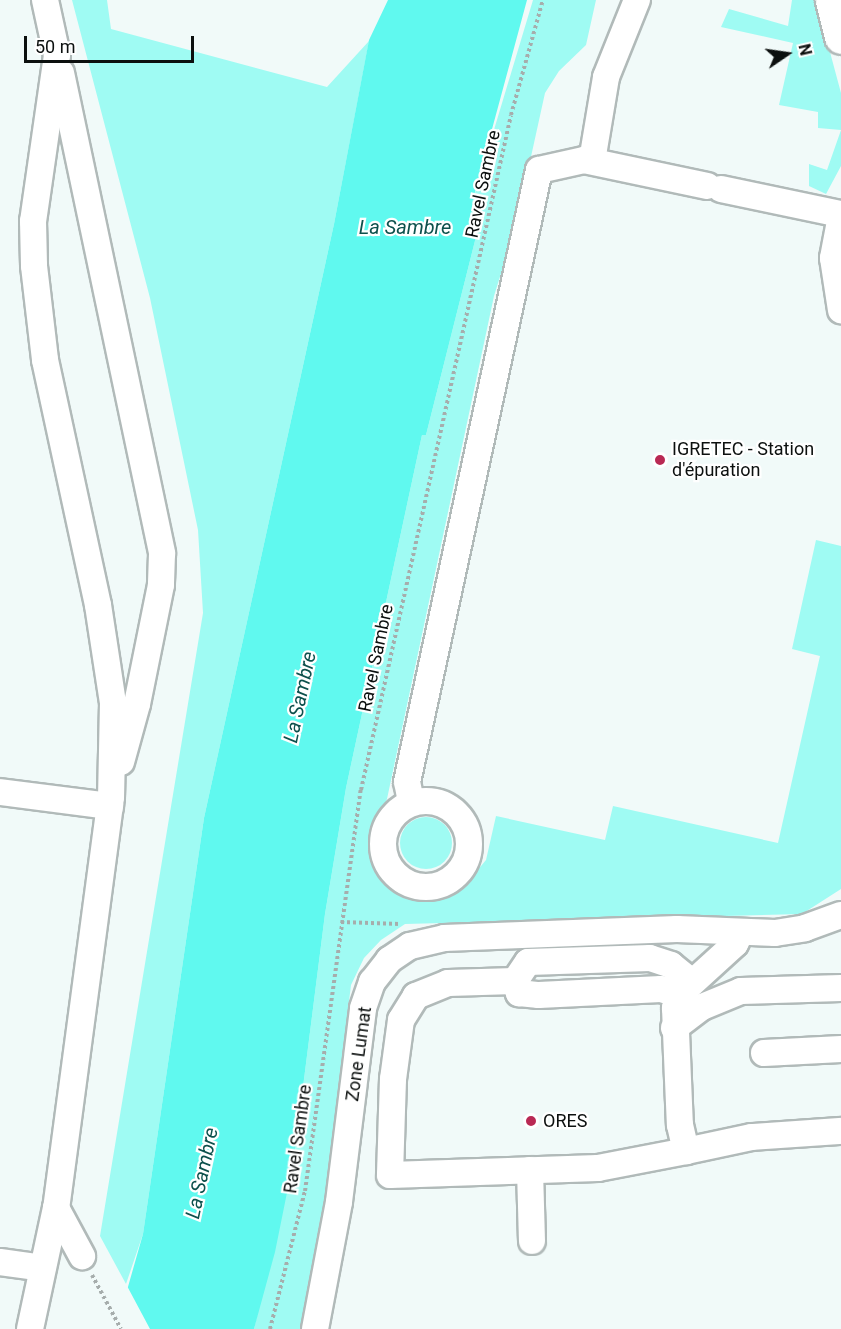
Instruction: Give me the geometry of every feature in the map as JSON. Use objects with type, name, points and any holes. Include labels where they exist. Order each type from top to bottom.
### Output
[{"type":"main road","points":[[832,0],[841,37]]},
{"type":"street","points":[[45,0],[162,554],[161,585],[137,704],[110,802]]},
{"type":"street","points":[[592,161],[606,77],[637,0]]},
{"type":"street","points":[[30,1329],[56,1208],[110,802],[113,703],[98,605],[45,360],[34,266],[33,221],[57,55]]},
{"type":"street","points":[[411,802],[406,782],[539,170],[592,161],[841,215],[834,258],[841,310]]},
{"type":"street","points":[[0,792],[110,802]]},
{"type":"street","name":"Zone Lumat","points":[[315,1329],[339,1202],[363,1008],[372,982],[389,960],[410,945],[444,938],[677,929],[741,932],[805,928],[841,915]]},
{"type":"street","points":[[687,1151],[680,1125],[674,1028],[686,988],[735,944],[741,932]]},
{"type":"street","points":[[515,981],[528,962],[650,958],[670,965],[686,988]]},
{"type":"street","points":[[515,981],[519,993],[539,995],[686,988]]},
{"type":"street","points":[[515,981],[448,983],[416,996],[401,1020],[393,1079],[390,1175],[598,1168],[752,1137],[841,1131]]},
{"type":"street","points":[[674,1028],[702,1007],[741,991],[841,988]]},
{"type":"street","points":[[764,1053],[841,1049]]},
{"type":"street","points":[[530,1170],[532,1241]]},
{"type":"street","points":[[56,1208],[82,1256]]},
{"type":"street","points":[[0,1262],[43,1268]]},
{"type":"path","name":"Ravel Sambre","points":[[270,1329],[305,1191],[361,790],[512,115],[543,0]]},
{"type":"path","points":[[82,1256],[121,1329]]},
{"type":"shaded area","points":[[72,0],[107,0],[111,29],[327,87],[369,41],[334,224],[204,818],[143,1234],[126,1284],[100,1236],[203,613],[198,530],[150,298]]},
{"type":"shaded area","points":[[533,0],[596,0],[586,45],[559,71],[545,93],[516,225],[494,296],[387,799],[372,836],[377,865],[402,890],[420,898],[441,898],[461,890],[486,860],[496,816],[605,840],[613,806],[778,843],[820,656],[792,649],[816,540],[841,546],[841,889],[802,914],[405,924],[381,940],[364,958],[351,985],[322,1222],[301,1329],[254,1329],[294,1158],[325,914],[346,788],[422,435],[426,435],[480,221],[472,203]]},
{"type":"shaded area","points":[[792,0],[816,0],[841,93],[841,130],[818,128],[818,112],[779,105],[793,43],[721,27],[729,9],[788,26]]},
{"type":"shaded area","points":[[841,130],[841,166],[826,194],[809,186],[809,164],[827,170]]},
{"type":"shaded area","points":[[421,817],[431,817],[445,824],[452,843],[445,862],[431,869],[421,869],[411,865],[404,858],[400,848],[400,838],[404,828],[411,821]]},
{"type":"water","name":"La Sambre","points":[[388,0],[527,0],[472,203],[480,221],[426,435],[422,435],[346,788],[325,914],[294,1158],[275,1252],[254,1329],[116,1329],[143,1234],[204,818],[334,224],[369,40]]},
{"type":"pier","points":[[126,1284],[150,1329],[113,1329]]},
{"type":"place","name":"IGRETEC - Station d'épuration","points":[[660,460]]},
{"type":"place","name":"ORES","points":[[531,1121]]}]
